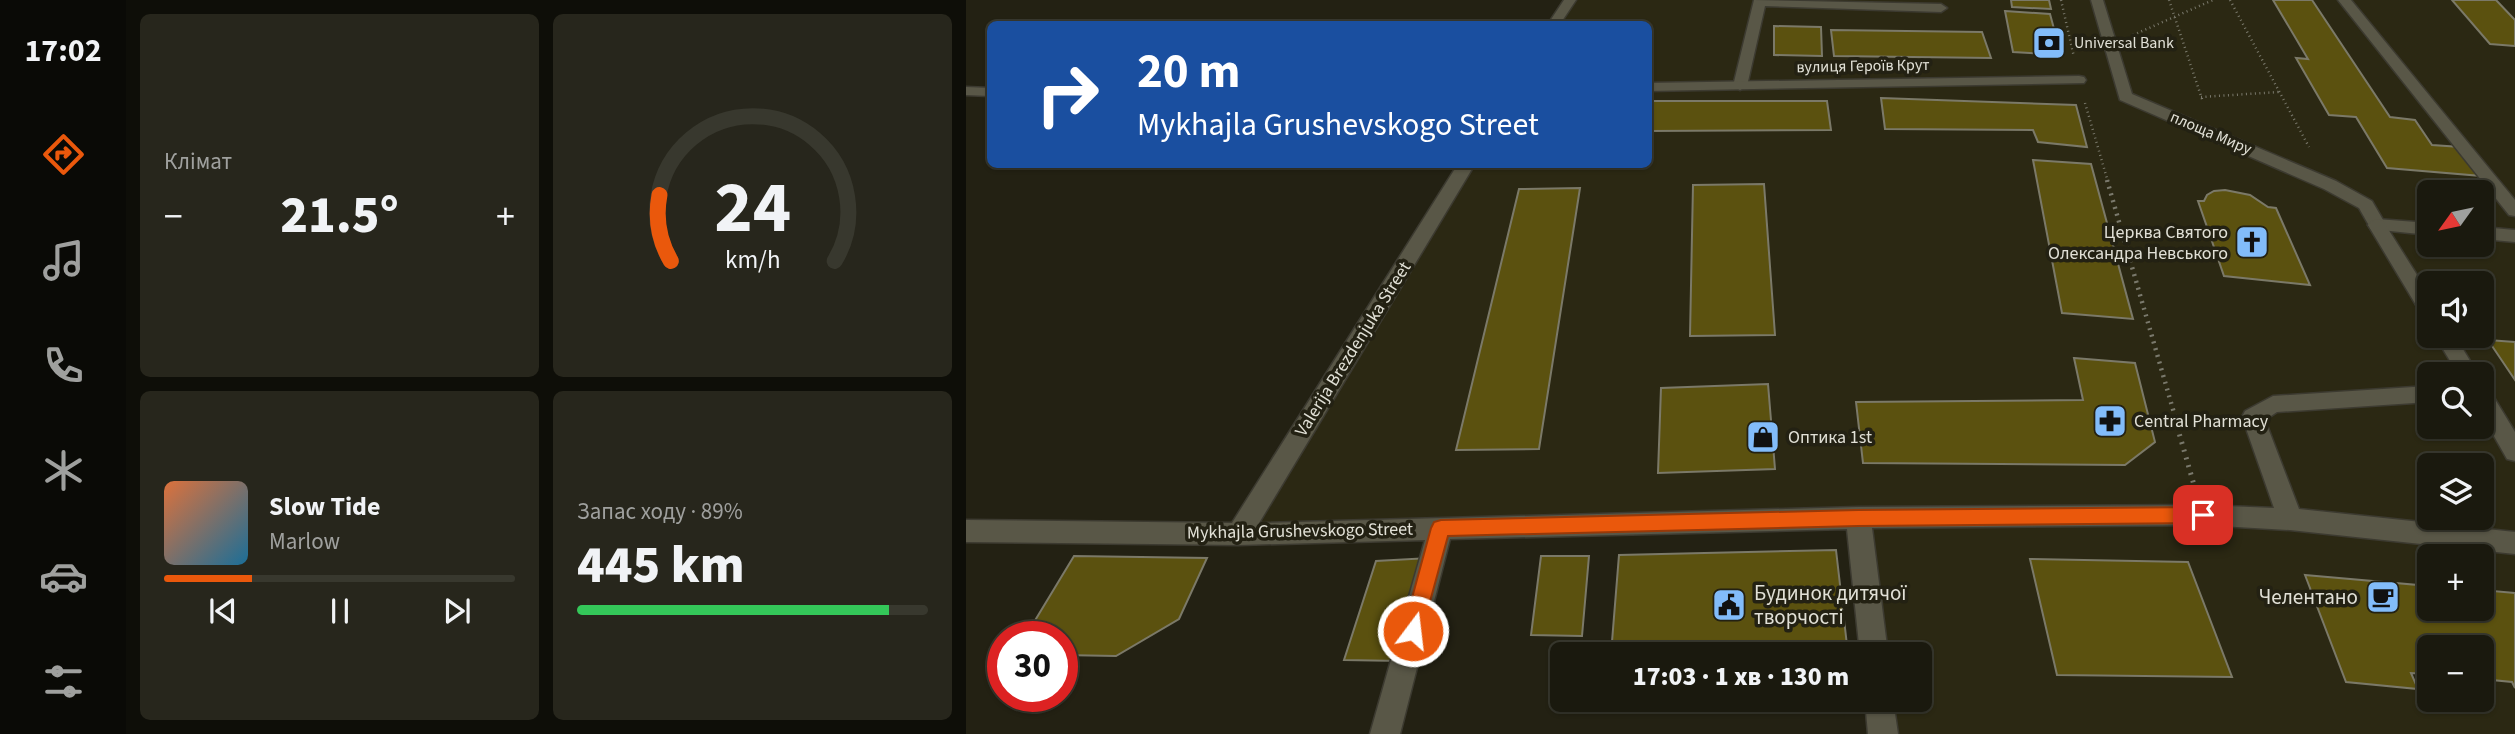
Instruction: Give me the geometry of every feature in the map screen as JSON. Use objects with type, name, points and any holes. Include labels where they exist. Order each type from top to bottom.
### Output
[{"type":"street","points":[[1556,21],[1570,0]]},
{"type":"street","name":"площа Миру","points":[[2097,0],[2125,97],[2330,185],[2366,205],[2417,290]]},
{"type":"street","points":[[2344,0],[2515,212]]},
{"type":"street","name":"вулиця Героїв Крут","points":[[1652,87],[2079,80]]},
{"type":"street","points":[[966,91],[987,92]]},
{"type":"street","name":"Valerija Brezdenjuka Street","points":[[1239,534],[1465,168]]},
{"type":"street","points":[[2377,225],[2417,228]]},
{"type":"street","points":[[2494,234],[2515,236]]},
{"type":"street","points":[[2290,519],[2253,417],[2273,404],[2417,395]]},
{"type":"street","points":[[2494,417],[2515,452]]},
{"type":"street","name":"Mykhajla Grushevskogo Street","points":[[966,531],[1239,534],[1858,518],[2203,515],[2290,519],[2515,543]]},
{"type":"street","points":[[1858,518],[1873,642]]},
{"type":"street","points":[[1385,734],[1441,528]]},
{"type":"street","points":[[1880,712],[1883,734]]},
{"type":"lane","points":[[1740,86],[1759,1],[1941,8]]},
{"type":"path","points":[[2061,0],[2079,80],[2203,515]]},
{"type":"path","points":[[2169,0],[2214,135]]},
{"type":"path","points":[[2110,46],[2213,0]]},
{"type":"path","points":[[2230,0],[2330,185]]},
{"type":"path","points":[[2201,97],[2279,92]]},
{"type":"shaded area","points":[[1570,0],[2515,0],[2515,734],[1883,734],[1880,712],[1932,712],[1932,642],[1873,642],[1858,518],[1239,534],[1465,168],[1652,168],[1652,21],[1556,21]]},
{"type":"building","points":[[2011,0],[2049,0],[2051,9],[2012,7]]},
{"type":"building","points":[[2273,0],[2312,0],[2390,117],[2415,120],[2432,145],[2461,147],[2482,176],[2387,168],[2356,117],[2329,115],[2296,58],[2308,59]]},
{"type":"building","points":[[2452,0],[2496,0],[2515,20],[2515,46],[2490,44]]},
{"type":"building","points":[[2005,11],[2050,14],[2061,55],[2013,52]]},
{"type":"building","points":[[1774,26],[1821,27],[1822,56],[1774,55]]},
{"type":"building","points":[[1831,30],[1982,32],[1991,58],[1834,56]]},
{"type":"building","points":[[1881,98],[2076,105],[2087,147],[2038,142],[2033,130],[1885,129]]},
{"type":"building","points":[[1652,101],[1827,101],[1831,130],[1652,131]]},
{"type":"building","points":[[2033,160],[2091,164],[2133,319],[2062,313]]},
{"type":"building","points":[[1764,184],[1775,335],[1690,336],[1693,185]]},
{"type":"building","points":[[1580,188],[1539,449],[1456,450],[1519,189]]},
{"type":"building","name":"Церква Святого Олександра Невського","points":[[2225,190],[2250,195],[2268,207],[2276,208],[2310,285],[2224,276],[2198,201],[2204,201],[2207,195],[2214,191]]},
{"type":"building","points":[[2494,340],[2515,342],[2515,380],[2493,348]]},
{"type":"building","points":[[2074,358],[2135,363],[2155,442],[2125,465],[1863,463],[1856,402],[2083,400]]},
{"type":"building","points":[[1768,384],[1775,469],[1658,473],[1661,388]]},
{"type":"building","name":"Будинок дитячої творчості","points":[[1836,550],[1847,642],[1612,642],[1619,555]]},
{"type":"building","points":[[1074,556],[1207,558],[1179,619],[1116,656],[1078,655],[1078,621],[1035,621]]},
{"type":"building","points":[[1541,556],[1589,556],[1582,636],[1531,635]]},
{"type":"building","points":[[1429,558],[1402,661],[1344,660],[1376,561]]},
{"type":"building","points":[[2030,559],[2188,562],[2232,677],[2057,675]]},
{"type":"building","points":[[2305,575],[2417,585],[2417,621],[2494,621],[2494,591],[2515,593],[2515,688],[2512,682],[2494,680],[2494,635],[2417,635],[2417,673],[2411,673],[2417,689],[2346,682]]},
{"type":"place","name":"Universal Bank","points":[[2049,43]]},
{"type":"place","name":"Церква Святого Олександра Невського","points":[[2252,242]]},
{"type":"place","name":"Central Pharmacy","points":[[2110,421]]},
{"type":"place","name":"Оптика 1st","points":[[1763,437]]},
{"type":"place","name":"Челентано","points":[[2383,597]]},
{"type":"place","name":"Будинок дитячої творчості","points":[[1729,605]]},
{"type":"route","points":[[1413,631],[1441,528],[1858,518],[2203,515]]}]
